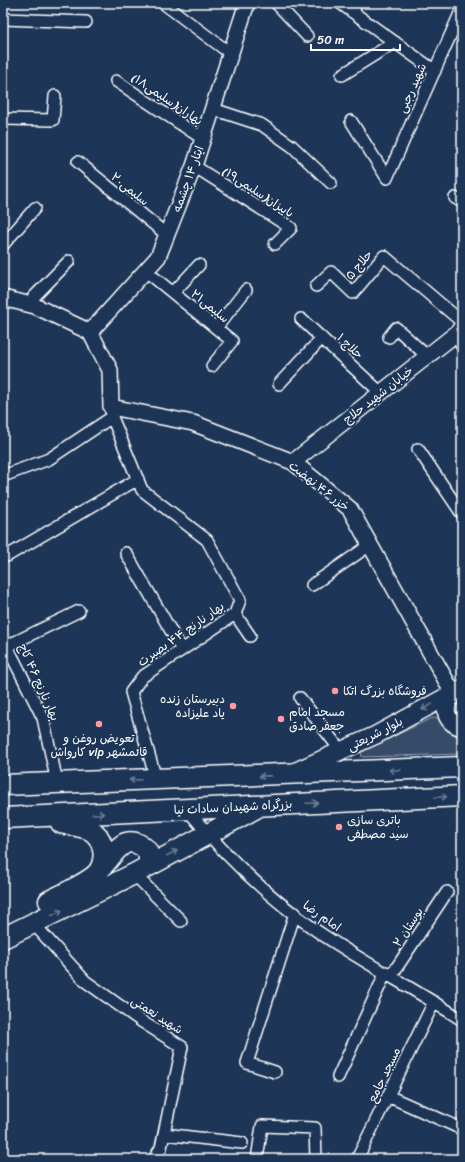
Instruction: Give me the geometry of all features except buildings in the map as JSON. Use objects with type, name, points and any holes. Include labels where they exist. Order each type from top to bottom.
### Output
[{"type":"highway","points":[[3,785],[462,767]]},
{"type":"highway","name":"بزرگراه شهیدان سادات نیا","points":[[3,818],[462,796]]},
{"type":"highway","points":[[4,936],[34,924],[141,870],[262,806]]},
{"type":"highway","points":[[35,817],[89,829],[100,839],[104,854],[99,871]]},
{"type":"highway","points":[[4,936],[99,871],[121,845],[129,842],[139,844],[145,848],[149,856],[141,870]]},
{"type":"main road","points":[[457,691],[446,704],[446,715],[455,725],[462,727]]},
{"type":"main road","name":"بلوار شریعتی","points":[[287,775],[376,735],[457,691]]},
{"type":"street","points":[[164,3],[231,54]]},
{"type":"street","name":"ایثار ۱۴ چشمه","points":[[90,332],[158,257],[194,166],[247,3]]},
{"type":"street","points":[[276,3],[307,36]]},
{"type":"street","points":[[340,3],[354,8],[395,42],[434,71]]},
{"type":"street","name":"شهید رجبی","points":[[351,121],[387,178],[462,9]]},
{"type":"street","points":[[3,19],[86,22]]},
{"type":"street","points":[[342,75],[395,42]]},
{"type":"street","name":"بهاران(سلیمی۱۸)","points":[[116,81],[203,139]]},
{"type":"street","points":[[3,119],[53,120],[55,96]]},
{"type":"street","points":[[213,108],[262,125],[292,146],[331,183]]},
{"type":"street","name":"سلیمی۲۰","points":[[78,162],[167,236]]},
{"type":"street","name":"پاییزان(سلیمی۱۹)","points":[[194,166],[291,228],[275,244]]},
{"type":"street","points":[[3,245],[35,208]]},
{"type":"street","name":"حلاج ۵","points":[[316,286],[331,272],[353,293],[384,256],[460,332]]},
{"type":"street","points":[[27,304],[69,262]]},
{"type":"street","points":[[173,293],[199,265]]},
{"type":"street","name":"سلیمی۲۱","points":[[146,271],[232,341],[212,366]]},
{"type":"street","points":[[216,328],[246,290]]},
{"type":"street","points":[[3,298],[27,304],[90,332],[110,370],[112,412],[49,458],[3,476]]},
{"type":"street","name":"حلاج ۱","points":[[302,319],[381,393]]},
{"type":"street","points":[[389,337],[396,328],[427,356]]},
{"type":"street","name":"خیابان شهید حلاج","points":[[293,462],[427,356],[460,332]]},
{"type":"street","points":[[279,384],[322,338]]},
{"type":"street","name":"خزر ۴۶ نهضت","points":[[112,412],[193,423],[293,462],[350,509],[457,691]]},
{"type":"street","name":"بهار نارنج ۴۴ بصیرت","points":[[112,412],[142,490],[207,540],[240,600],[235,614],[142,677],[130,692],[156,779]]},
{"type":"street","points":[[418,449],[462,514]]},
{"type":"street","points":[[7,556],[138,479]]},
{"type":"street","points":[[312,585],[370,545]]},
{"type":"street","points":[[126,553],[182,650]]},
{"type":"street","name":"بهار نارنج ۴۶ کاج","points":[[57,782],[43,718],[7,646],[79,611]]},
{"type":"street","points":[[235,614],[250,636]]},
{"type":"street","points":[[300,698],[341,751]]},
{"type":"street","name":"امام رضا","points":[[186,809],[208,835],[256,883],[317,931],[462,1020]]},
{"type":"street","points":[[141,870],[181,921]]},
{"type":"street","name":"بوستان ۲","points":[[338,1078],[389,974],[447,892]]},
{"type":"street","points":[[275,1072],[247,1064],[295,914]]},
{"type":"street","name":"شهید نعمتی","points":[[34,924],[85,981],[141,1021],[182,1047],[161,1148],[154,1159]]},
{"type":"street","name":"مسجد جامع","points":[[357,1159],[434,1002]]},
{"type":"street","points":[[388,1096],[462,1129]]},
{"type":"street","points":[[257,1159],[262,1126],[315,1128],[316,1159]]},
{"type":"street","points":[[164,1134],[242,1143]]},
{"type":"shaded area","points":[[432,718],[441,718],[447,731],[462,739],[462,754],[362,757],[361,752]]},
{"type":"place","name":"فروشگاه بزرگ اتکا","points":[[335,691]]},
{"type":"place","name":"دبیرستان زنده یاد علیزاده","points":[[233,706]]},
{"type":"place","name":"مسجد امام جعفر صادق","points":[[281,719]]},
{"type":"place","name":"تعویض روغن و کارواش vip قائمشهر","points":[[99,724]]},
{"type":"place","name":"باتری سازی سید مصطفی","points":[[339,827]]}]
